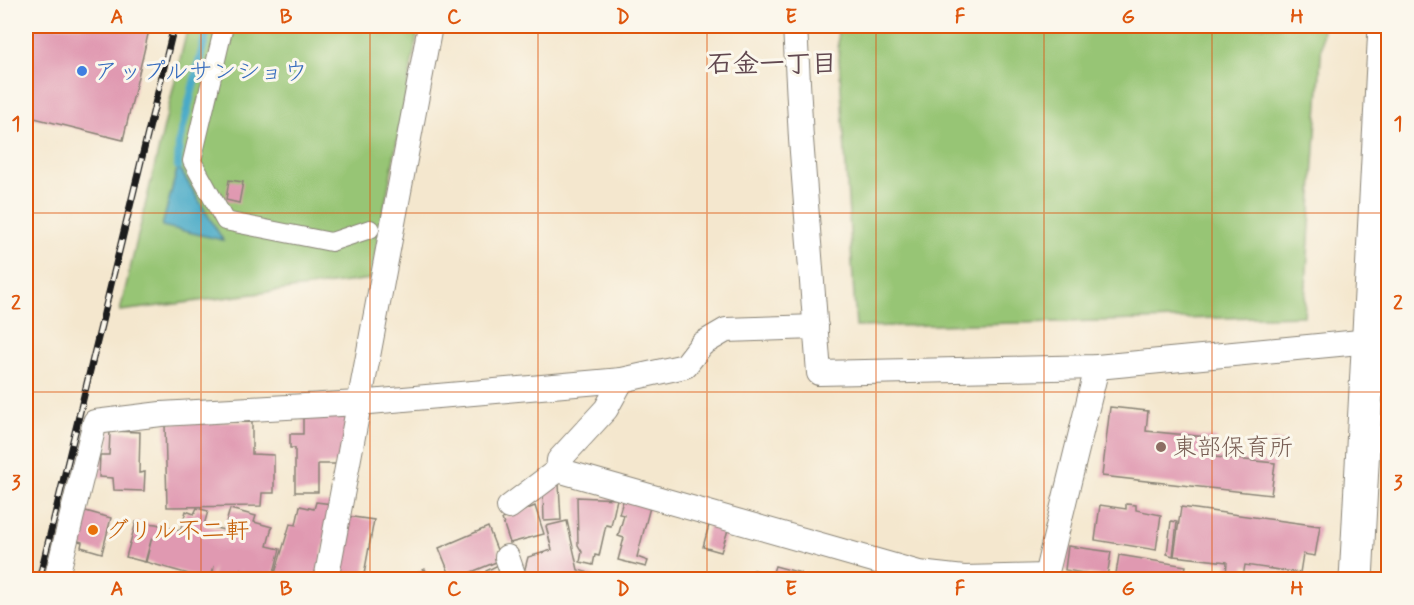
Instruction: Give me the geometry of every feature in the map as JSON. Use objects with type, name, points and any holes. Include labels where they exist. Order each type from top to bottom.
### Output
[{"type":"main road","points":[[1356,579],[1370,341],[1384,26]]},
{"type":"street","points":[[224,26],[192,161],[225,221],[331,242],[370,229]]},
{"type":"street","points":[[326,579],[430,26]]},
{"type":"street","points":[[795,26],[819,374],[1097,367],[1370,341]]},
{"type":"street","points":[[56,579],[95,422],[161,414],[358,403],[622,380],[685,366],[702,344],[726,330],[816,327]]},
{"type":"street","points":[[558,470],[919,573],[964,578],[1045,578],[1097,367]]},
{"type":"street","points":[[509,507],[558,470],[559,460],[606,409],[622,380]]},
{"type":"green space","points":[[188,26],[419,26],[371,279],[120,311]]},
{"type":"green space","points":[[837,26],[1323,26],[1304,316],[856,327]]},
{"type":"water","points":[[178,166],[223,240],[162,226]]},
{"type":"building","name":"アップルサンショウ","points":[[26,26],[150,26],[123,140],[26,116]]},
{"type":"building","points":[[229,180],[243,182],[239,203],[226,200]]},
{"type":"building","name":"東部保育所","points":[[1110,407],[1148,411],[1146,431],[1217,438],[1215,457],[1275,463],[1271,495],[1102,476]]},
{"type":"building","points":[[341,412],[350,414],[341,464],[318,464],[318,492],[295,492],[295,448],[290,448],[290,434],[303,434],[303,416],[341,416]]},
{"type":"building","points":[[252,422],[252,454],[274,455],[274,493],[262,493],[261,506],[167,507],[165,423]]},
{"type":"building","points":[[110,431],[140,432],[139,473],[145,472],[144,491],[114,490],[113,478],[99,477],[100,455],[109,455]]},
{"type":"building","points":[[1272,440],[1283,441],[1282,454],[1271,453]]},
{"type":"building","points":[[559,484],[561,520],[544,521],[543,492]]},
{"type":"building","points":[[577,497],[617,499],[611,526],[606,525],[599,556],[595,555],[593,565],[580,562],[582,552],[578,545]]},
{"type":"building","points":[[623,501],[650,507],[637,557],[648,561],[646,567],[618,560],[624,538],[618,536],[624,515],[619,514]]},
{"type":"building","points":[[316,502],[332,504],[317,580],[273,580],[290,524],[296,525],[300,506],[314,509]]},
{"type":"building","points":[[1126,504],[1136,505],[1136,510],[1161,515],[1156,550],[1095,540],[1100,505],[1126,509]]},
{"type":"building","points":[[535,506],[544,534],[510,543],[502,519]]},
{"type":"building","points":[[1181,507],[1320,526],[1315,556],[1303,554],[1300,573],[1245,565],[1243,577],[1226,575],[1227,562],[1174,556]]},
{"type":"building","points":[[197,508],[208,511],[204,525],[224,530],[230,509],[256,516],[254,522],[272,527],[267,546],[280,549],[272,580],[239,580],[241,568],[238,580],[212,580],[214,566],[210,580],[146,562],[152,537],[145,562],[126,557],[136,522],[156,524],[180,531],[186,511],[194,514]]},
{"type":"building","points":[[82,510],[111,518],[102,553],[81,547],[82,542],[75,540]]},
{"type":"building","points":[[346,516],[374,520],[363,580],[334,580]]},
{"type":"building","points":[[567,521],[578,570],[615,580],[522,580],[528,557],[552,550],[546,526]]},
{"type":"building","points":[[1171,521],[1177,522],[1173,556],[1167,554]]},
{"type":"building","points":[[709,525],[728,530],[721,552],[703,547]]},
{"type":"building","points":[[488,527],[501,560],[452,580],[439,548]]},
{"type":"building","points":[[1068,546],[1111,552],[1107,577],[1065,570]]},
{"type":"building","points":[[1119,555],[1186,566],[1183,580],[1115,580]]},
{"type":"building","points":[[498,565],[506,580],[486,580],[490,577],[486,571]]},
{"type":"building","points":[[775,566],[801,573],[799,580],[751,580],[754,570],[772,575]]},
{"type":"building","points":[[425,569],[431,580],[404,580]]},
{"type":"waterway","points":[[178,166],[179,143],[208,26]]},
{"type":"railway","points":[[39,580],[174,26]]},
{"type":"place","name":"アップルサンショウ","points":[[82,71]]},
{"type":"place","name":"東部保育所","points":[[1161,447]]},
{"type":"place","name":"グリル不二軒","points":[[93,530]]},
{"type":"district","name":"石金一丁目","points":[[772,63]]}]
